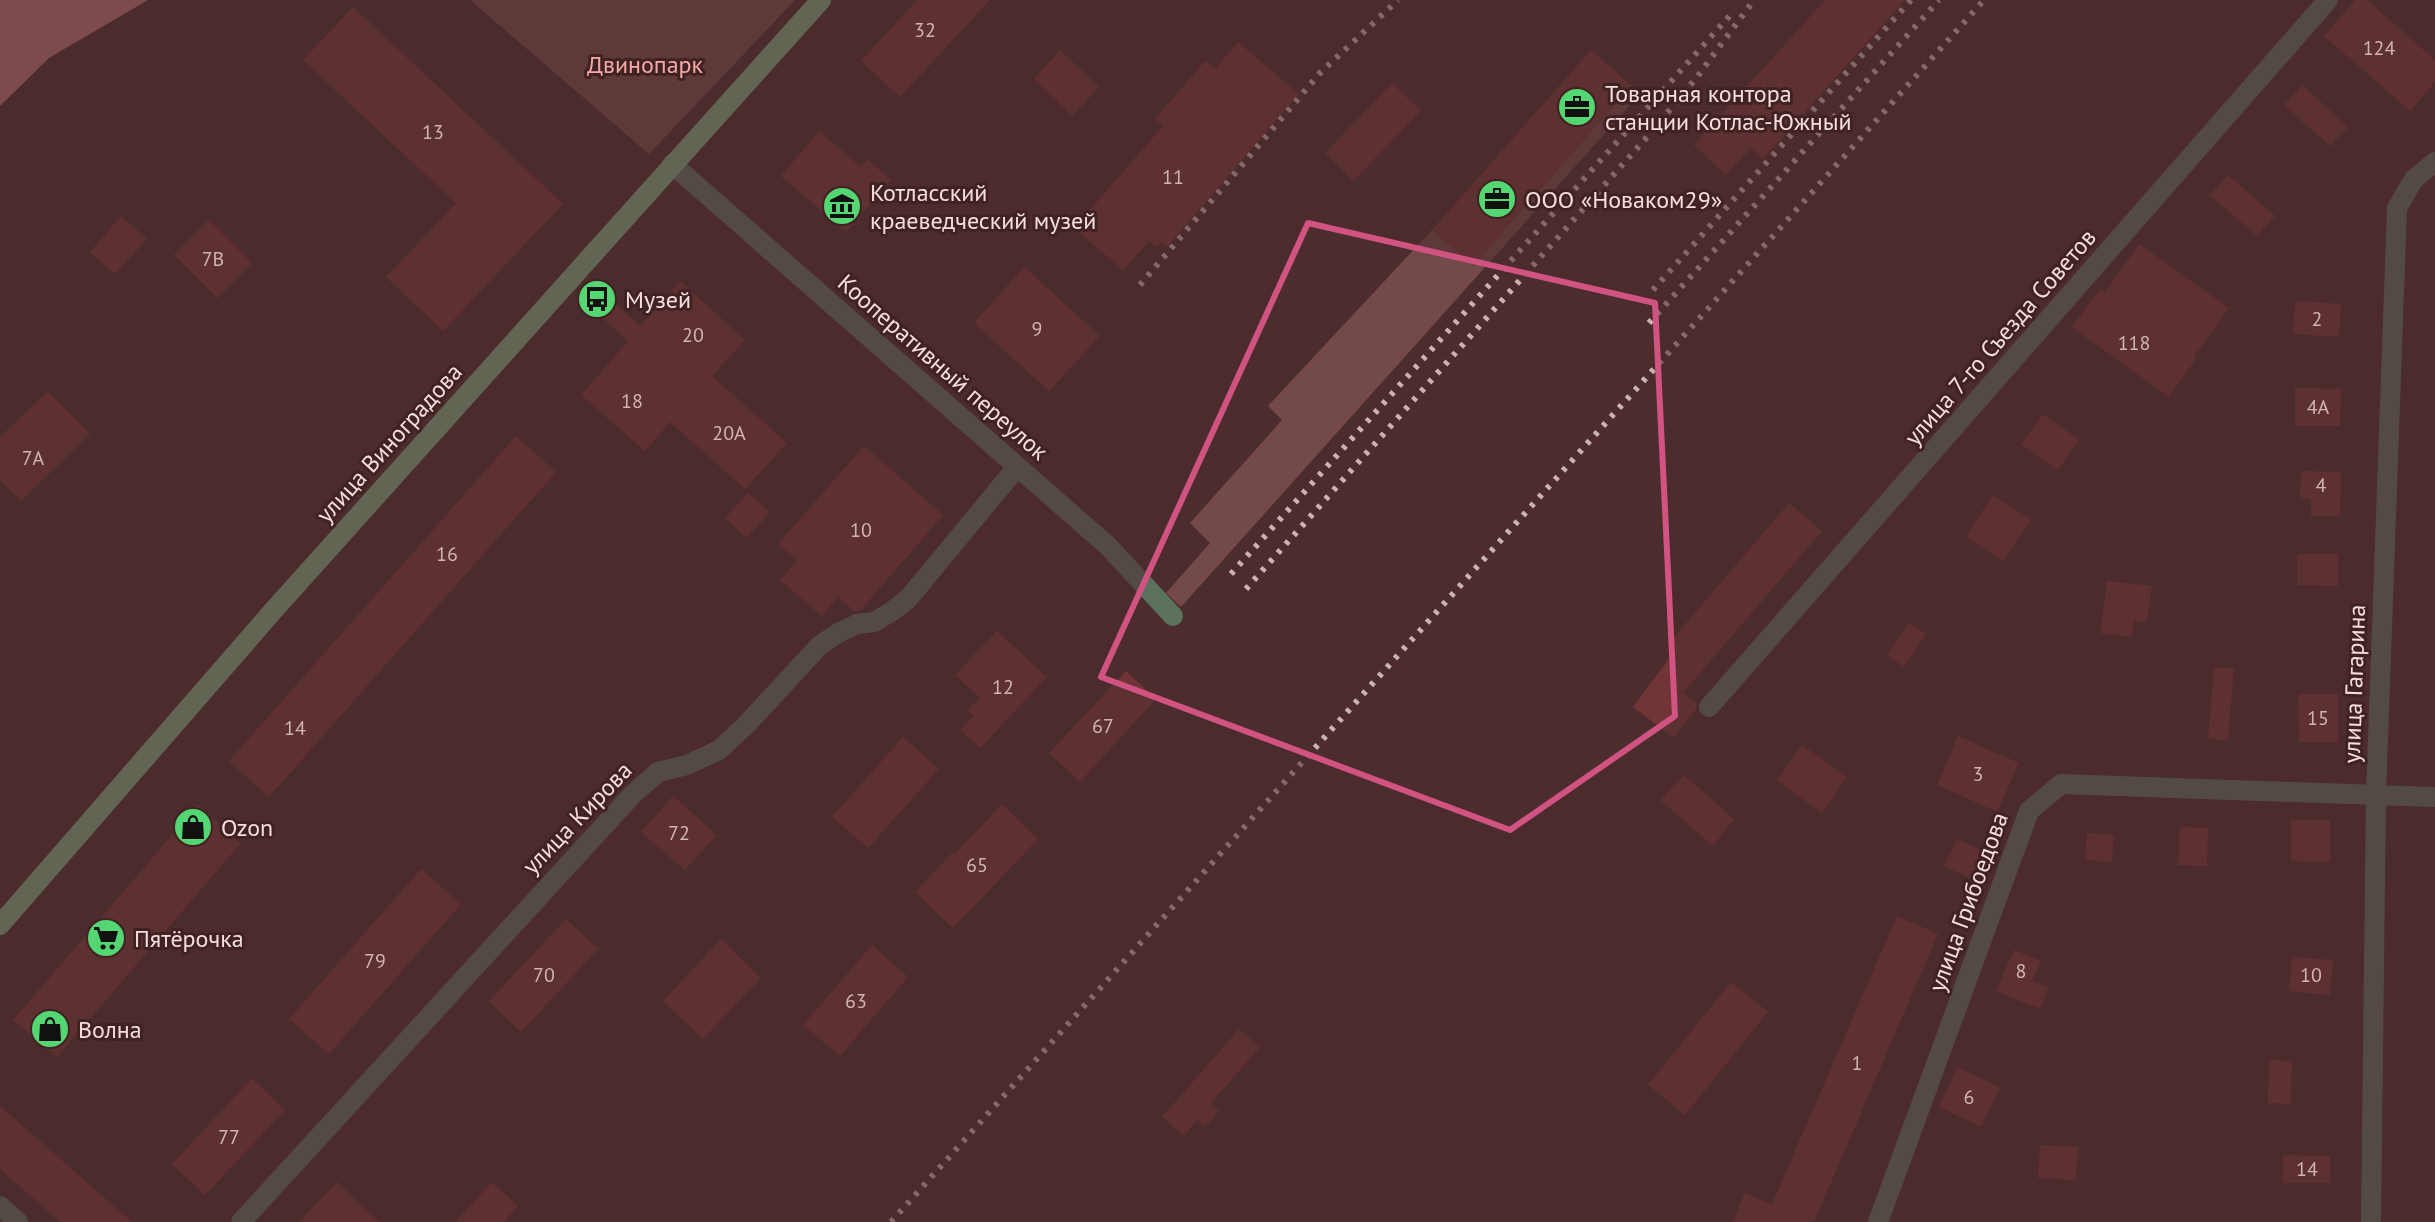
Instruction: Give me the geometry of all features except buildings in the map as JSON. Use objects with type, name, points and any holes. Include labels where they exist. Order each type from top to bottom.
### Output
[{"type":"main road","name":"улица Виноградова","points":[[0,925],[282,600],[821,0]]},
{"type":"street","name":"улица 7-го Съезда Советов","points":[[1709,707],[2328,0]]},
{"type":"street","name":"улица Гагарина","points":[[2371,1222],[2376,795],[2397,208],[2414,179],[2435,162]]},
{"type":"street","name":"Кооперативный переулок","points":[[672,164],[1108,546],[1173,616]]},
{"type":"street","name":"улица Кирова","points":[[241,1222],[633,794],[658,772],[687,765],[719,750],[819,646],[857,624],[874,622],[908,599],[1017,467]]},
{"type":"street","name":"улица Грибоедова","points":[[1878,1222],[2029,811],[2061,784],[2435,797]]},
{"type":"street","points":[[0,1206],[18,1222]]},
{"type":"highlighted area","points":[[1308,223],[1655,303],[1675,716],[1510,830],[1101,677]]},
{"type":"green space","name":"Двинопарк","points":[[470,0],[795,0],[649,154]]},
{"type":"green space","points":[[1632,86],[1640,94],[1181,607],[1166,593],[1210,543],[1190,523],[1282,420],[1268,406],[1432,230]]},
{"type":"shaded area","points":[[0,0],[148,0],[49,58],[0,106]]},
{"type":"railway","points":[[1140,285],[1320,73],[1398,0]]},
{"type":"railway","points":[[1246,589],[1655,128],[1754,0]]},
{"type":"railway","points":[[1653,290],[1911,0]]},
{"type":"railway","points":[[1649,323],[1939,0]]},
{"type":"railway","points":[[891,1222],[1984,0]]},
{"type":"railway","points":[[1231,574],[1733,12]]},
{"type":"place","name":"Товарная контора станции Котлас-Южный","points":[[1577,107]]},
{"type":"place","name":"ООО «Новаком29»","points":[[1497,199]]},
{"type":"place","name":"Котласский краеведческий музей","points":[[842,206]]},
{"type":"place","name":"Музей","points":[[597,299]]},
{"type":"place","name":"Ozon","points":[[193,827]]},
{"type":"place","name":"Пятёрочка","points":[[106,938]]},
{"type":"place","name":"Волна","points":[[50,1029]]}]
